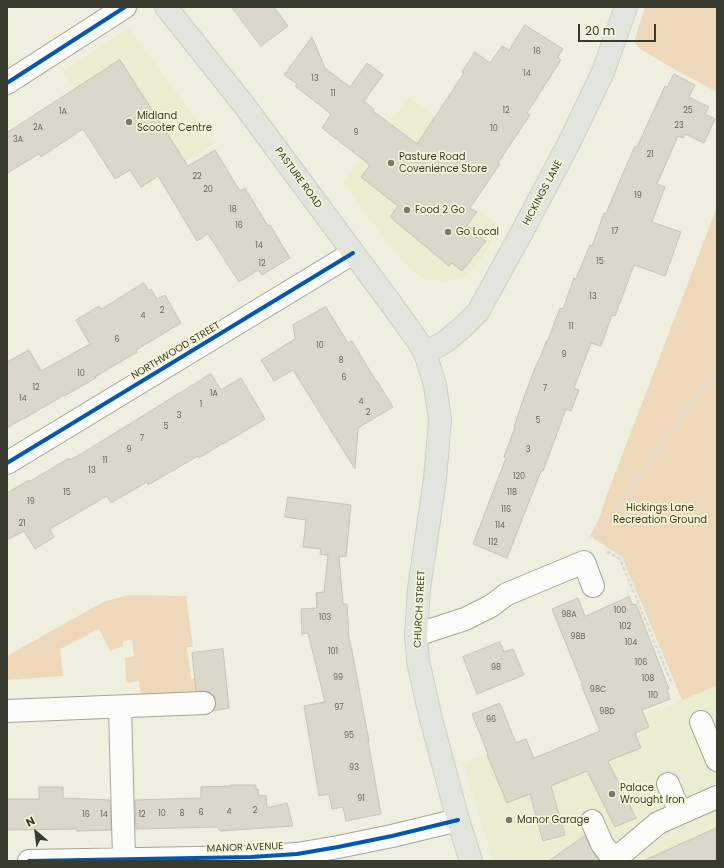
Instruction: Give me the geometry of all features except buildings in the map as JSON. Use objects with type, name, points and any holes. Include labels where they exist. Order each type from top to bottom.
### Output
[{"type":"main road","name":"PASTURE ROAD","points":[[166,7],[244,105],[392,305],[425,353]]},
{"type":"main road","name":"HICKINGS LANE","points":[[425,353],[445,342],[478,312],[569,143],[603,72],[626,7]]},
{"type":"main road","name":"CHURCH STREET","points":[[425,353],[435,385],[440,420],[435,479],[419,590],[416,635],[418,660],[427,702],[458,820],[471,861]]},
{"type":"street","points":[[7,83],[125,7]]},
{"type":"street","name":"NORTHWOOD STREET","points":[[7,463],[353,253]]},
{"type":"street","points":[[416,635],[465,619],[491,606],[507,594],[584,562],[593,586]]},
{"type":"street","points":[[7,711],[204,703]]},
{"type":"street","points":[[120,707],[124,859]]},
{"type":"street","points":[[701,722],[717,760]]},
{"type":"street","points":[[668,784],[680,813]]},
{"type":"street","points":[[592,821],[602,844],[613,861],[658,823],[717,797]]},
{"type":"street","name":"MANOR AVENUE","points":[[29,861],[252,857],[297,854],[392,836],[458,820]]},
{"type":"path","points":[[596,539],[652,457],[717,369]]},
{"type":"path","points":[[584,562],[609,552],[620,560],[672,684]]},
{"type":"shaded area","points":[[129,28],[214,144],[141,189],[63,71]]},
{"type":"shaded area","points":[[409,97],[447,123],[412,170],[501,226],[472,271],[465,277],[456,280],[444,282],[426,279],[415,274],[380,233],[343,182]]},
{"type":"shaded area","points":[[717,686],[717,861],[493,861],[463,763],[526,739],[534,758],[583,738],[585,741]]},
{"type":"green space","points":[[645,7],[717,7],[717,92],[640,49],[634,42]]},
{"type":"green space","name":"Hickings Lane Recreation Ground","points":[[717,207],[717,686],[682,700],[622,557],[590,536],[599,519]]},
{"type":"green space","points":[[129,595],[186,596],[193,647],[187,647],[191,679],[201,678],[204,692],[141,695],[139,681],[126,683],[125,658],[134,656],[132,640],[123,641],[123,646],[110,651],[99,629],[60,649],[63,676],[7,680],[7,656],[103,602]]},
{"type":"cycle path","points":[[7,83],[125,7]]},
{"type":"cycle path","points":[[7,463],[353,253]]},
{"type":"cycle path","points":[[29,861],[251,857],[297,854],[392,836],[458,820]]},
{"type":"place","name":"Midland Scooter Centre","points":[[129,122]]},
{"type":"place","name":"Pasture Road Covenience Store","points":[[391,163]]},
{"type":"place","name":"Food 2 Go","points":[[407,210]]},
{"type":"place","name":"Go Local","points":[[448,232]]},
{"type":"place","name":"Palace Wrought Iron","points":[[612,794]]},
{"type":"place","name":"Manor Garage","points":[[509,820]]}]
